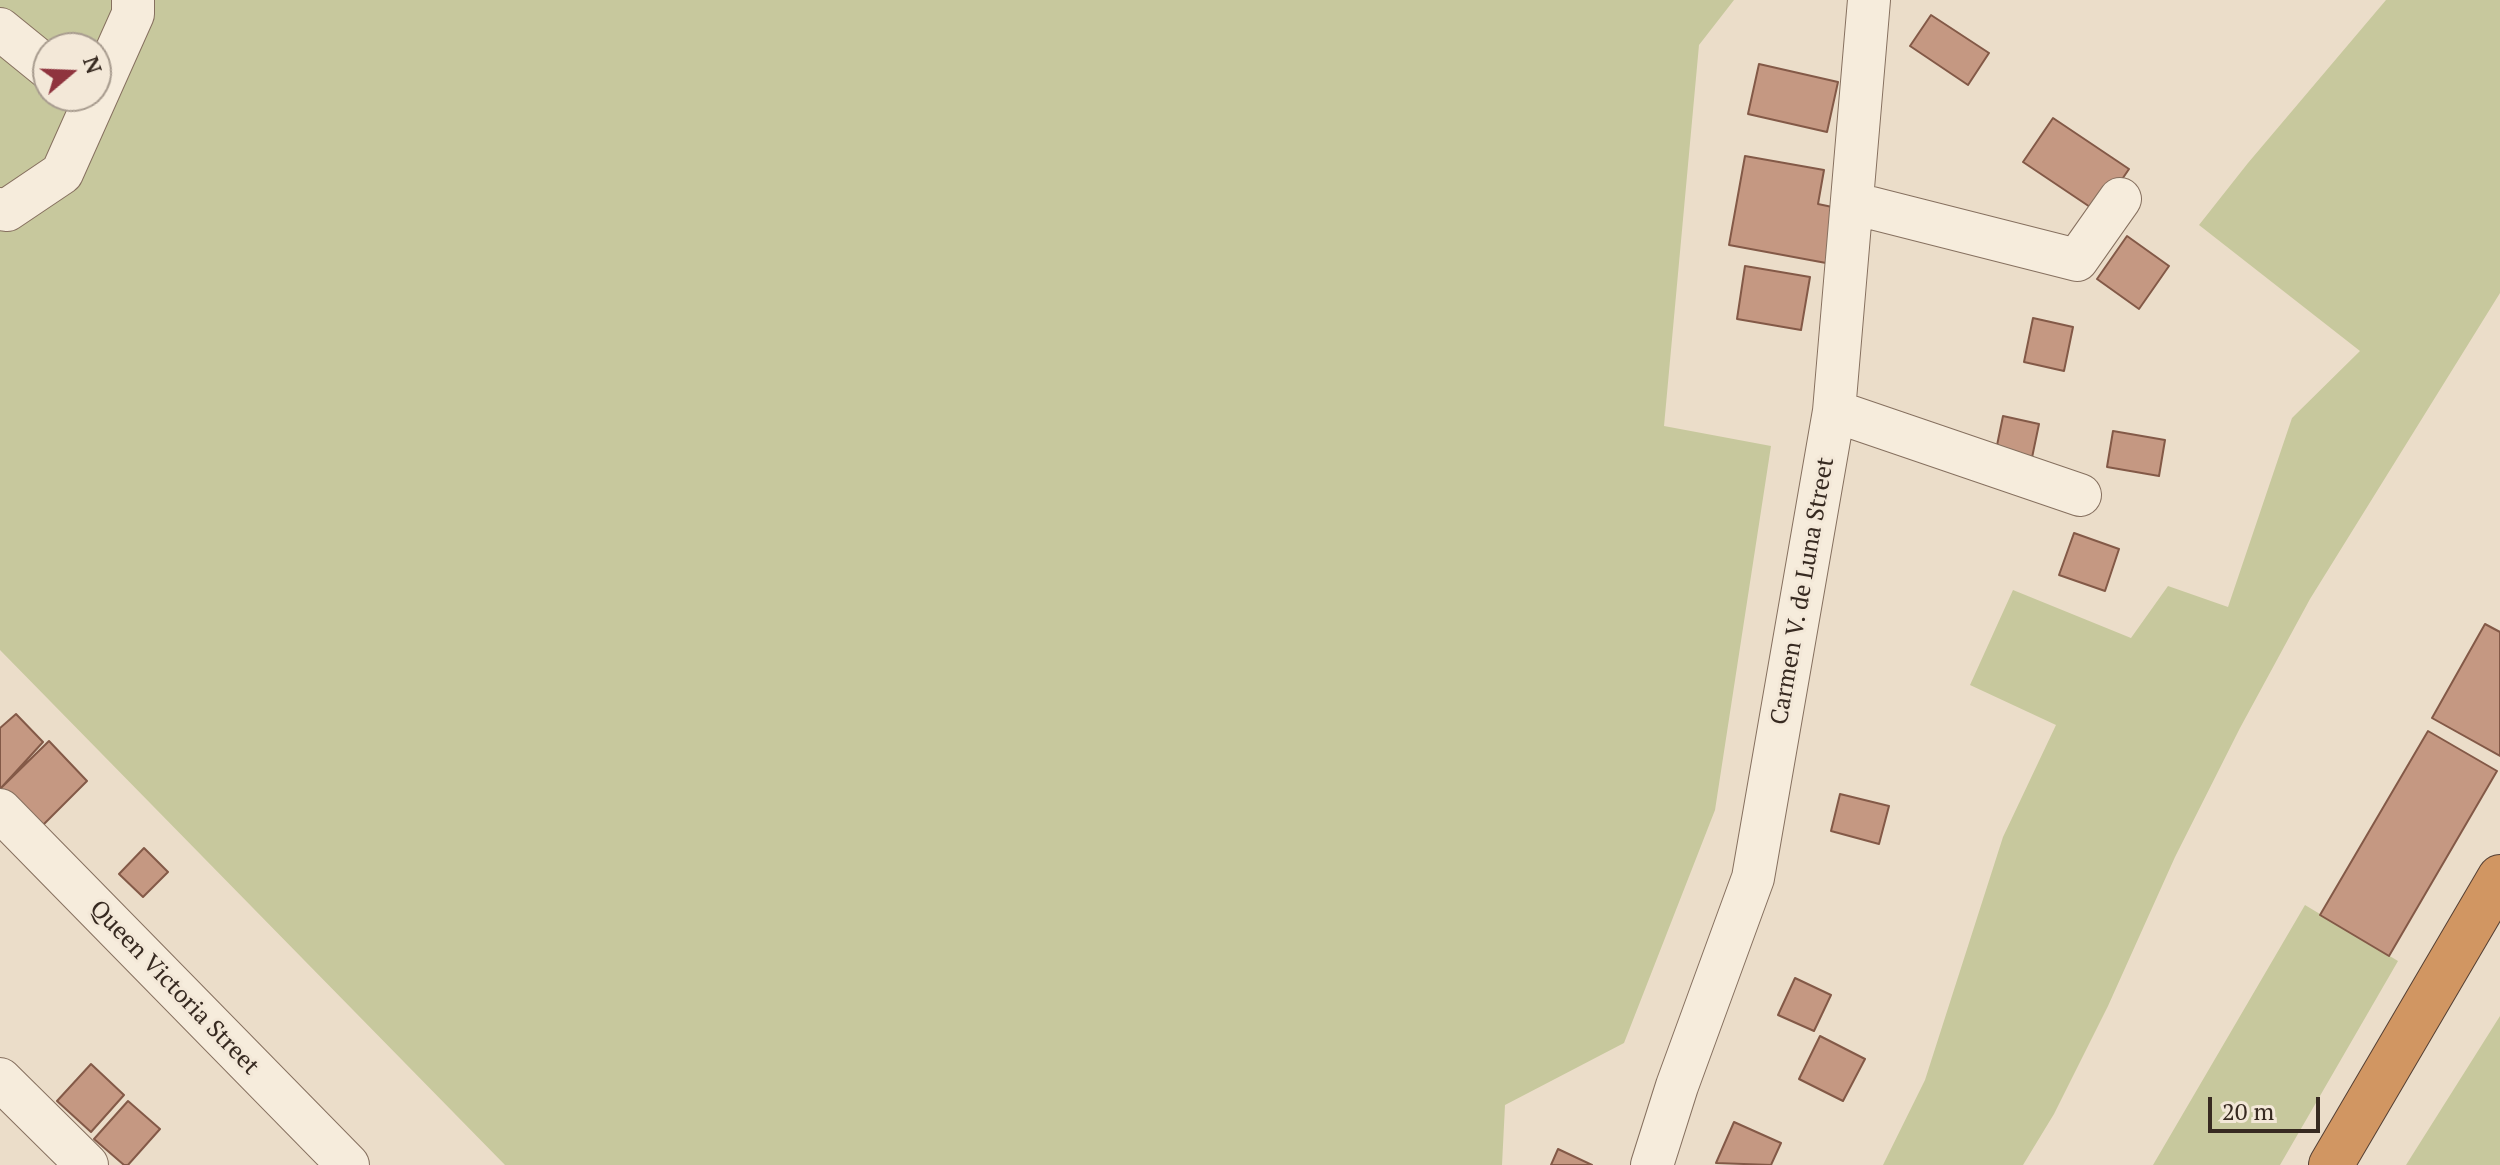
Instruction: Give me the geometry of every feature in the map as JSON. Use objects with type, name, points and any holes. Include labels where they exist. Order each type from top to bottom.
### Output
[{"type":"highway","points":[[2331,1165],[2500,877]]},
{"type":"street","points":[[112,54],[133,14],[133,0]]},
{"type":"street","name":"Carmen V. de Luna Street","points":[[1652,1165],[1677,1086],[1753,878],[1834,411],[1869,0]]},
{"type":"street","points":[[0,29],[32,55]]},
{"type":"street","points":[[0,209],[7,210],[62,173],[84,112]]},
{"type":"street","points":[[1852,203],[2077,260],[2120,199]]},
{"type":"street","points":[[1834,411],[2080,495]]},
{"type":"street","name":"Queen Victoria Street","points":[[0,810],[348,1165]]},
{"type":"street","points":[[0,1079],[87,1165]]},
{"type":"green space","points":[[0,0],[1734,0],[1699,45],[1664,426],[1771,446],[1715,810],[1624,1043],[1505,1105],[1502,1165],[505,1165],[0,650]]},
{"type":"green space","points":[[2386,0],[2500,0],[2500,293],[2310,599],[2175,857],[2108,1006],[2054,1114],[2023,1165],[1883,1165],[1925,1080],[2003,837],[2056,725],[1970,685],[2013,590],[2131,638],[2168,586],[2228,607],[2292,418],[2360,351],[2199,225]]},
{"type":"green space","points":[[2305,905],[2398,961],[2280,1165],[2153,1165]]},
{"type":"green space","points":[[2500,1016],[2500,1165],[2406,1165]]},
{"type":"building","points":[[1931,15],[1989,53],[1968,85],[1910,46]]},
{"type":"building","points":[[1759,64],[1838,82],[1827,132],[1748,114]]},
{"type":"building","points":[[2053,118],[2129,169],[2099,213],[2023,162]]},
{"type":"building","points":[[1745,156],[1824,170],[1818,204],[1837,208],[1826,263],[1729,245]]},
{"type":"building","points":[[2127,236],[2169,266],[2139,309],[2097,279]]},
{"type":"building","points":[[1745,266],[1810,277],[1801,330],[1737,319]]},
{"type":"building","points":[[2033,318],[2073,327],[2064,371],[2024,362]]},
{"type":"building","points":[[2003,416],[2039,424],[2029,472],[1993,465]]},
{"type":"building","points":[[2113,431],[2165,440],[2159,476],[2107,467]]},
{"type":"building","points":[[2074,533],[2119,549],[2105,591],[2059,575]]},
{"type":"building","points":[[2485,624],[2500,632],[2500,756],[2432,718]]},
{"type":"building","points":[[16,714],[43,742],[0,789],[0,728]]},
{"type":"building","points":[[2428,731],[2497,771],[2389,956],[2320,915]]},
{"type":"building","points":[[49,741],[87,781],[36,832],[0,793],[0,789]]},
{"type":"building","points":[[1840,794],[1889,806],[1879,844],[1831,831]]},
{"type":"building","points":[[144,848],[168,872],[143,897],[119,874]]},
{"type":"building","points":[[1795,978],[1831,995],[1814,1031],[1778,1015]]},
{"type":"building","points":[[1820,1036],[1865,1059],[1843,1101],[1799,1079]]},
{"type":"building","points":[[91,1064],[124,1095],[91,1132],[57,1101]]},
{"type":"building","points":[[128,1101],[160,1129],[128,1165],[124,1165],[94,1139]]},
{"type":"building","points":[[1734,1122],[1781,1143],[1771,1165],[1716,1163]]},
{"type":"building","points":[[1558,1149],[1592,1165],[1551,1165]]}]
